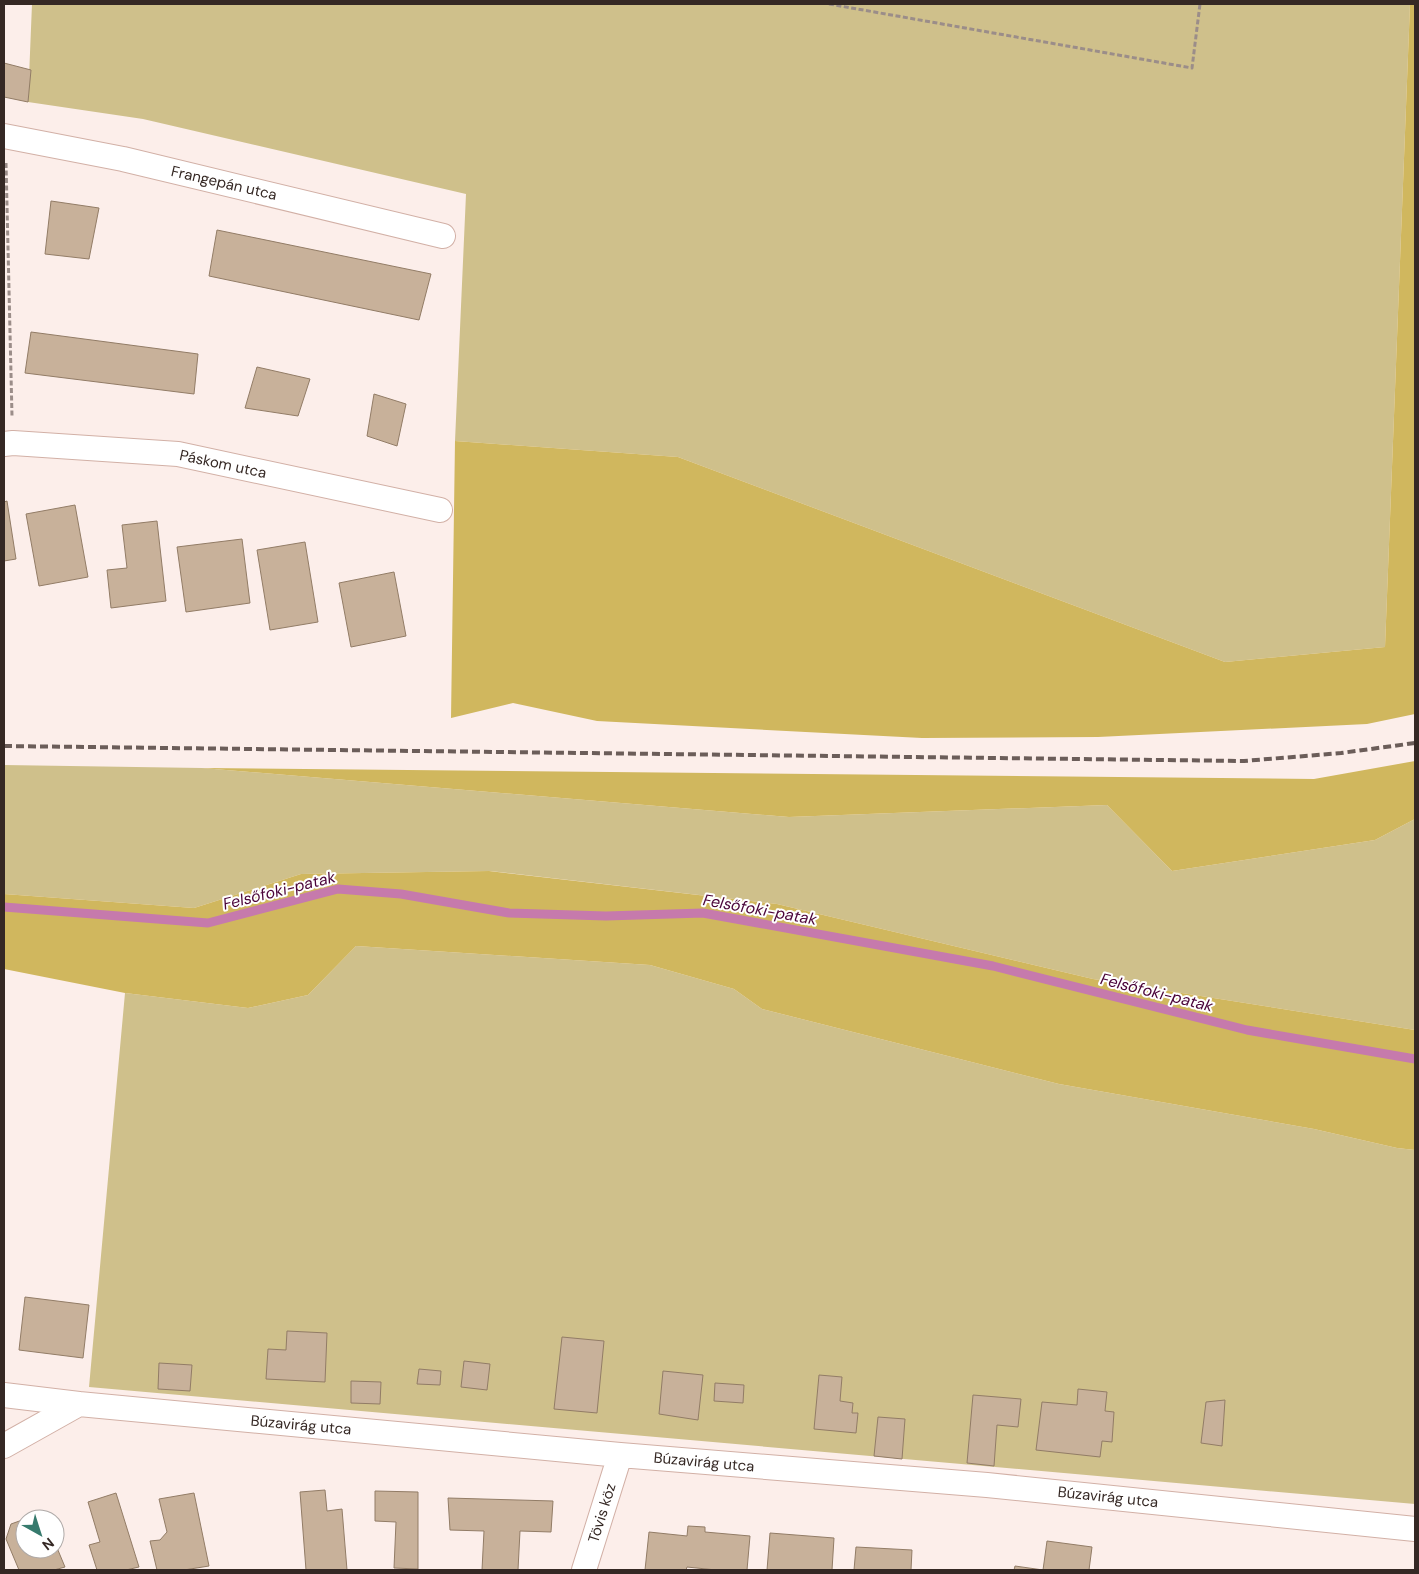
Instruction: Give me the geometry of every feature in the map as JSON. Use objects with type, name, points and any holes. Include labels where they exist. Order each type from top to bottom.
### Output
[{"type":"street","name":"Frangepán utca","points":[[5,137],[123,159],[443,236]]},
{"type":"street","name":"Páskom utca","points":[[8,443],[178,454],[440,510]]},
{"type":"street","name":"Búzavirág utca","points":[[4,1395],[79,1404],[620,1455],[988,1485],[1415,1529]]},
{"type":"street","points":[[4,1446],[79,1404]]},
{"type":"street","name":"Tövis köz","points":[[584,1570],[620,1455]]},
{"type":"path","points":[[829,4],[1192,68],[1200,4]]},
{"type":"path","points":[[5,137],[8,443]]},
{"type":"shaded area","points":[[32,4],[1410,4],[1385,647],[1225,662],[678,457],[455,441],[466,194],[143,119],[28,102]]},
{"type":"shaded area","points":[[1410,4],[1415,4],[1415,714],[1367,724],[1098,737],[922,738],[597,721],[513,703],[451,718],[455,441],[678,457],[1225,662],[1385,647]]},
{"type":"shaded area","points":[[1415,761],[1415,819],[1375,840],[1172,871],[1107,805],[789,817],[202,768],[1314,779]]},
{"type":"shaded area","points":[[4,765],[202,768],[789,817],[1107,805],[1172,871],[1375,840],[1415,819],[1415,1030],[1093,979],[777,904],[490,871],[301,874],[194,908],[4,894]]},
{"type":"shaded area","points":[[489,871],[777,904],[1093,979],[1415,1030],[1415,1150],[1397,1148],[1314,1129],[1059,1084],[762,1009],[734,989],[650,965],[356,946],[308,995],[248,1008],[125,993],[4,969],[4,894],[194,908],[301,874]]},
{"type":"shaded area","points":[[356,946],[650,965],[734,989],[762,1009],[1059,1084],[1314,1129],[1397,1148],[1415,1150],[1415,1504],[89,1387],[125,993],[248,1008],[308,995]]},
{"type":"building","points":[[4,63],[31,70],[28,102],[4,97]]},
{"type":"building","points":[[51,201],[99,208],[89,259],[45,254]]},
{"type":"building","points":[[217,230],[431,274],[419,320],[209,276]]},
{"type":"building","points":[[31,332],[198,354],[194,394],[25,373]]},
{"type":"building","points":[[257,367],[310,379],[298,416],[245,408]]},
{"type":"building","points":[[374,394],[406,404],[397,446],[367,436]]},
{"type":"building","points":[[7,501],[16,559],[4,561],[4,502]]},
{"type":"building","points":[[75,505],[88,577],[39,586],[26,514]]},
{"type":"building","points":[[157,521],[166,601],[111,608],[107,570],[127,568],[122,525]]},
{"type":"building","points":[[242,539],[250,603],[186,612],[177,547]]},
{"type":"building","points":[[305,542],[318,622],[270,630],[257,550]]},
{"type":"building","points":[[394,572],[406,636],[351,647],[339,583]]},
{"type":"building","points":[[25,1297],[89,1305],[83,1358],[19,1350]]},
{"type":"building","points":[[287,1331],[327,1333],[325,1382],[266,1379],[268,1349],[286,1350]]},
{"type":"building","points":[[562,1337],[604,1341],[597,1413],[554,1409]]},
{"type":"building","points":[[464,1361],[490,1364],[487,1390],[461,1387]]},
{"type":"building","points":[[159,1363],[192,1365],[190,1391],[158,1389]]},
{"type":"building","points":[[419,1369],[441,1371],[440,1385],[417,1384]]},
{"type":"building","points":[[663,1371],[703,1375],[698,1420],[659,1414]]},
{"type":"building","points":[[819,1375],[842,1377],[840,1401],[853,1403],[852,1413],[858,1413],[856,1433],[814,1429]]},
{"type":"building","points":[[351,1381],[381,1382],[380,1404],[351,1403]]},
{"type":"building","points":[[715,1383],[744,1385],[743,1403],[714,1401]]},
{"type":"building","points":[[1078,1389],[1107,1392],[1105,1411],[1114,1412],[1112,1442],[1102,1441],[1100,1457],[1036,1450],[1042,1402],[1077,1405]]},
{"type":"building","points":[[973,1395],[1021,1399],[1018,1427],[997,1425],[994,1466],[967,1463]]},
{"type":"building","points":[[1225,1400],[1222,1446],[1201,1443],[1206,1402]]},
{"type":"building","points":[[878,1417],[905,1419],[902,1459],[874,1456]]},
{"type":"building","points":[[325,1490],[327,1511],[342,1509],[347,1570],[306,1570],[300,1492]]},
{"type":"building","points":[[375,1491],[418,1492],[418,1569],[394,1568],[396,1522],[375,1521]]},
{"type":"building","points":[[116,1493],[139,1567],[126,1570],[97,1570],[89,1545],[100,1542],[88,1502]]},
{"type":"building","points":[[194,1493],[209,1566],[184,1570],[157,1570],[150,1541],[160,1540],[167,1532],[159,1499]]},
{"type":"building","points":[[448,1498],[553,1501],[551,1532],[520,1531],[518,1570],[482,1570],[484,1531],[450,1530]]},
{"type":"building","points":[[15,1523],[15,1559],[62,1559],[65,1567],[54,1570],[19,1570],[6,1539],[11,1524]]},
{"type":"building","points":[[688,1526],[705,1527],[705,1532],[750,1536],[747,1570],[716,1570],[687,1567],[686,1570],[645,1570],[649,1532],[687,1536]]},
{"type":"building","points":[[770,1533],[834,1538],[832,1570],[767,1570]]},
{"type":"building","points":[[1047,1541],[1092,1547],[1089,1570],[1043,1570]]},
{"type":"building","points":[[856,1547],[912,1550],[911,1570],[854,1570]]},
{"type":"building","points":[[1015,1566],[1043,1570],[1014,1570]]},
{"type":"waterway","name":"Felsőfoki-patak","points":[[4,907],[208,923],[338,889],[401,894],[509,913],[606,916],[703,913],[993,966],[1247,1030],[1415,1059]]},
{"type":"railway","points":[[4,746],[1244,761],[1341,753],[1415,743]]}]
